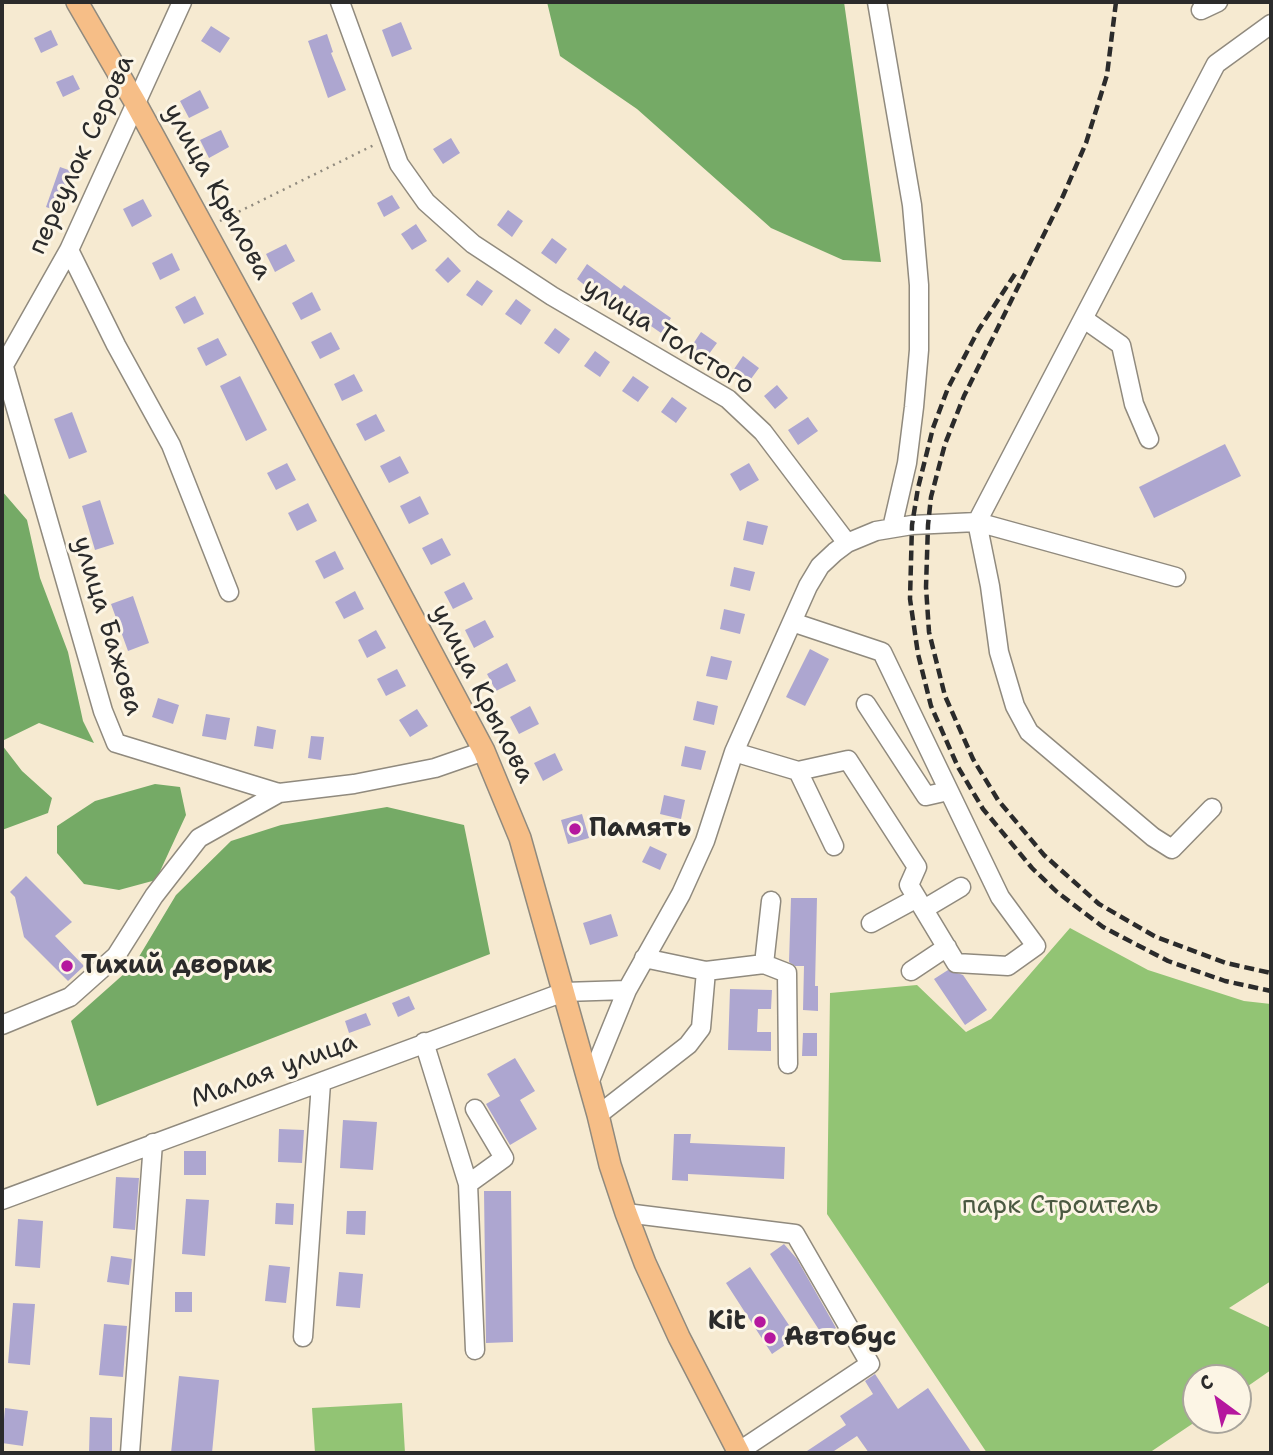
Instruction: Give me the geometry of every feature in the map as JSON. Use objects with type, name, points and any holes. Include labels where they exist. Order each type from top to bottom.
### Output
[{"type":"main road","name":"улица Крылова","points":[[77,2],[135,102],[484,751],[520,838],[610,1165],[626,1213],[678,1337],[738,1452]]},
{"type":"street","name":"переулок Серова","points":[[3,363],[69,250],[182,2]]},
{"type":"street","name":"улица Толстого","points":[[340,2],[399,164],[426,202],[473,244],[552,296],[706,385],[737,407],[763,432],[847,543]]},
{"type":"street","points":[[877,2],[912,205],[919,285],[919,350],[914,407],[906,463],[892,528]]},
{"type":"street","points":[[1200,10],[1217,2]]},
{"type":"street","points":[[1212,808],[1172,849],[1153,837],[1030,732],[1015,706],[999,652],[990,586],[977,522],[1216,64],[1271,24]]},
{"type":"street","points":[[69,250],[116,345],[171,444],[229,592]]},
{"type":"street","points":[[1084,320],[1121,345],[1134,404],[1149,439]]},
{"type":"street","name":"улица Бажова","points":[[3,363],[103,712],[116,743],[279,793]]},
{"type":"street","points":[[589,1083],[627,989],[681,894],[705,841],[734,752],[808,586],[820,566],[847,543],[876,531],[912,525],[977,522],[1177,577]]},
{"type":"street","points":[[734,752],[798,771],[848,760],[917,867],[909,885],[957,963],[1008,966],[1036,946],[1000,897],[882,652],[792,622]]},
{"type":"street","points":[[866,704],[926,796],[948,791]]},
{"type":"street","points":[[2,1025],[71,997],[116,956],[154,896],[200,838],[279,793],[354,784],[422,770],[484,751]]},
{"type":"street","points":[[798,771],[834,846]]},
{"type":"street","points":[[871,923],[961,887]]},
{"type":"street","points":[[764,964],[771,901]]},
{"type":"street","points":[[911,971],[947,947]]},
{"type":"street","points":[[644,958],[706,971],[764,964],[786,973],[788,1064]]},
{"type":"street","points":[[598,1115],[688,1045],[701,1028],[706,971]]},
{"type":"street","name":"Малая улица","points":[[2,1200],[564,992],[627,989]]},
{"type":"street","points":[[424,1042],[468,1184],[475,1350]]},
{"type":"street","points":[[303,1337],[321,1083]]},
{"type":"street","points":[[468,1184],[504,1158],[475,1109]]},
{"type":"street","points":[[130,1453],[153,1143]]},
{"type":"street","points":[[626,1213],[795,1234],[870,1364],[738,1452]]},
{"type":"path","points":[[204,229],[390,137]]},
{"type":"green space","points":[[547,2],[844,2],[881,262],[843,260],[771,228],[637,109],[560,56]]},
{"type":"green space","points":[[2,491],[27,520],[40,578],[68,652],[83,721],[94,743],[39,723],[2,741]]},
{"type":"green space","points":[[2,745],[22,771],[52,798],[48,813],[2,830]]},
{"type":"green space","points":[[155,784],[180,787],[186,815],[156,880],[119,890],[84,884],[57,853],[57,826],[95,801]]},
{"type":"green space","points":[[387,807],[464,825],[490,954],[97,1106],[71,1021],[134,965],[176,895],[231,841],[281,825]]},
{"type":"green space","name":"парк Строитель","points":[[1070,928],[1148,970],[1244,1001],[1271,1004],[1271,1281],[1229,1308],[1271,1328],[1271,1370],[1252,1383],[1252,1364],[1182,1364],[1182,1431],[1149,1453],[987,1453],[827,1214],[830,993],[917,985],[966,1032],[991,1019]]},
{"type":"green space","points":[[402,1403],[405,1453],[315,1453],[312,1408]]},
{"type":"building","points":[[401,22],[412,49],[392,57],[382,30]]},
{"type":"building","points":[[211,26],[230,38],[220,53],[201,41]]},
{"type":"building","points":[[51,30],[58,45],[41,53],[34,38]]},
{"type":"building","points":[[327,34],[333,52],[331,53],[346,90],[328,98],[308,41]]},
{"type":"building","points":[[73,75],[80,89],[63,97],[56,82]]},
{"type":"building","points":[[200,90],[209,108],[189,118],[180,101]]},
{"type":"building","points":[[221,130],[229,147],[209,158],[200,140]]},
{"type":"building","points":[[451,138],[460,153],[443,164],[433,149]]},
{"type":"building","points":[[60,167],[77,173],[63,213],[46,207]]},
{"type":"building","points":[[392,195],[400,208],[384,217],[377,203]]},
{"type":"building","points":[[143,199],[152,216],[132,227],[123,209]]},
{"type":"building","points":[[508,210],[523,221],[512,237],[497,225]]},
{"type":"building","points":[[416,224],[427,241],[412,250],[401,234]]},
{"type":"building","points":[[552,238],[567,249],[556,264],[541,253]]},
{"type":"building","points":[[286,244],[295,261],[275,272],[266,254]]},
{"type":"building","points":[[172,253],[180,270],[160,280],[152,263]]},
{"type":"building","points":[[448,257],[461,271],[448,283],[435,270]]},
{"type":"building","points":[[587,264],[621,289],[624,285],[671,318],[661,333],[595,287],[592,291],[577,279]]},
{"type":"building","points":[[477,280],[493,291],[482,306],[466,295]]},
{"type":"building","points":[[312,292],[321,310],[301,320],[292,303]]},
{"type":"building","points":[[195,296],[204,314],[184,324],[175,307]]},
{"type":"building","points":[[516,299],[531,310],[521,325],[505,314]]},
{"type":"building","points":[[555,328],[570,339],[559,354],[544,343]]},
{"type":"building","points":[[331,332],[340,349],[320,359],[311,342]]},
{"type":"building","points":[[701,332],[717,343],[706,358],[691,347]]},
{"type":"building","points":[[218,338],[227,355],[206,366],[197,348]]},
{"type":"building","points":[[595,351],[610,362],[600,377],[584,366]]},
{"type":"building","points":[[743,356],[759,368],[748,383],[732,372]]},
{"type":"building","points":[[354,374],[363,391],[342,401],[334,384]]},
{"type":"building","points":[[240,376],[267,430],[246,441],[220,386]]},
{"type":"building","points":[[633,376],[649,387],[638,402],[622,391]]},
{"type":"building","points":[[777,385],[788,398],[775,409],[764,396]]},
{"type":"building","points":[[672,397],[687,408],[676,423],[661,412]]},
{"type":"building","points":[[72,412],[87,452],[69,459],[54,419]]},
{"type":"building","points":[[376,414],[385,431],[365,441],[356,424]]},
{"type":"building","points":[[808,417],[818,431],[798,445],[788,430]]},
{"type":"building","points":[[1225,444],[1241,476],[1154,518],[1139,487]]},
{"type":"building","points":[[400,456],[409,473],[389,483],[380,466]]},
{"type":"building","points":[[287,463],[296,480],[276,490],[267,473]]},
{"type":"building","points":[[749,463],[759,480],[740,491],[730,474]]},
{"type":"building","points":[[420,496],[429,514],[409,524],[400,506]]},
{"type":"building","points":[[100,500],[114,544],[95,550],[82,506]]},
{"type":"building","points":[[308,503],[317,521],[297,531],[288,513]]},
{"type":"building","points":[[747,521],[768,526],[763,545],[743,540]]},
{"type":"building","points":[[442,538],[451,555],[431,565],[422,548]]},
{"type":"building","points":[[335,551],[344,569],[324,579],[315,561]]},
{"type":"building","points":[[734,567],[755,572],[750,591],[730,586]]},
{"type":"building","points":[[464,582],[473,599],[453,609],[444,592]]},
{"type":"building","points":[[355,591],[364,609],[344,619],[335,602]]},
{"type":"building","points":[[133,596],[149,643],[128,651],[111,604]]},
{"type":"building","points":[[724,609],[745,614],[740,634],[720,629]]},
{"type":"building","points":[[485,620],[494,637],[474,648],[465,630]]},
{"type":"building","points":[[376,630],[386,648],[367,658],[358,640]]},
{"type":"building","points":[[810,649],[829,659],[805,706],[786,697]]},
{"type":"building","points":[[711,656],[732,661],[727,680],[706,676]]},
{"type":"building","points":[[507,663],[516,681],[496,691],[487,674]]},
{"type":"building","points":[[397,669],[406,686],[386,696],[377,679]]},
{"type":"building","points":[[158,698],[179,705],[173,724],[152,717]]},
{"type":"building","points":[[697,701],[718,706],[714,725],[693,720]]},
{"type":"building","points":[[530,706],[539,724],[519,734],[510,717]]},
{"type":"building","points":[[417,709],[428,726],[410,737],[399,720]]},
{"type":"building","points":[[206,714],[230,718],[226,740],[202,736]]},
{"type":"building","points":[[257,726],[276,730],[273,749],[254,746]]},
{"type":"building","points":[[311,736],[324,737],[321,760],[308,758]]},
{"type":"building","points":[[685,746],[706,751],[701,770],[681,766]]},
{"type":"building","points":[[555,753],[563,770],[543,781],[534,763]]},
{"type":"building","points":[[664,795],[685,800],[681,819],[660,814]]},
{"type":"building","name":"Память","points":[[582,814],[589,838],[568,844],[561,820]]},
{"type":"building","points":[[650,846],[667,854],[660,870],[642,862]]},
{"type":"building","points":[[26,876],[72,922],[55,936],[84,966],[68,981],[24,937],[15,897],[10,892]]},
{"type":"building","points":[[791,898],[817,898],[815,986],[818,986],[818,1011],[803,1010],[804,966],[795,966],[789,962]]},
{"type":"building","points":[[611,914],[618,936],[590,945],[583,923]]},
{"type":"building","points":[[948,970],[963,975],[987,1010],[965,1025],[934,979]]},
{"type":"building","points":[[730,989],[772,990],[771,1009],[758,1009],[757,1032],[771,1032],[771,1051],[728,1050]]},
{"type":"building","points":[[409,996],[415,1009],[398,1017],[392,1003]]},
{"type":"building","points":[[366,1013],[371,1025],[349,1033],[345,1021]]},
{"type":"building","points":[[803,1033],[817,1033],[817,1056],[802,1056]]},
{"type":"building","points":[[515,1058],[535,1091],[520,1100],[537,1129],[510,1145],[486,1104],[500,1096],[487,1074]]},
{"type":"building","points":[[343,1120],[377,1122],[373,1170],[340,1168]]},
{"type":"building","points":[[279,1129],[304,1130],[302,1163],[278,1162]]},
{"type":"building","points":[[674,1134],[691,1134],[690,1143],[785,1147],[784,1179],[688,1174],[688,1181],[672,1180]]},
{"type":"building","points":[[184,1151],[206,1151],[206,1175],[184,1175]]},
{"type":"building","points":[[116,1177],[139,1178],[135,1230],[113,1228]]},
{"type":"building","points":[[484,1191],[511,1191],[513,1342],[486,1343]]},
{"type":"building","points":[[186,1199],[209,1200],[205,1256],[182,1254]]},
{"type":"building","points":[[276,1203],[294,1204],[293,1225],[275,1224]]},
{"type":"building","points":[[347,1211],[366,1211],[365,1235],[346,1234]]},
{"type":"building","points":[[18,1219],[43,1221],[40,1268],[15,1266]]},
{"type":"building","points":[[784,1244],[797,1259],[836,1328],[823,1336],[770,1254]]},
{"type":"building","points":[[111,1256],[132,1259],[129,1285],[107,1282]]},
{"type":"building","points":[[269,1265],[290,1267],[286,1303],[265,1301]]},
{"type":"building","points":[[750,1267],[797,1337],[772,1354],[726,1283]]},
{"type":"building","points":[[339,1272],[363,1274],[360,1308],[336,1306]]},
{"type":"building","points":[[175,1292],[192,1292],[192,1312],[175,1312]]},
{"type":"building","points":[[13,1303],[35,1304],[30,1365],[8,1363]]},
{"type":"building","points":[[104,1324],[127,1326],[123,1377],[99,1375]]},
{"type":"building","points":[[875,1374],[898,1409],[928,1388],[972,1453],[869,1453],[857,1436],[831,1453],[804,1453],[846,1425],[840,1416],[873,1394],[865,1381]]},
{"type":"building","points":[[179,1376],[219,1380],[212,1453],[171,1453]]},
{"type":"building","points":[[5,1408],[28,1411],[23,1446],[2,1443]]},
{"type":"building","points":[[90,1417],[112,1418],[112,1453],[89,1453]]},
{"type":"railway","points":[[1116,2],[1107,75],[1086,143],[1063,196],[964,396],[945,444],[931,497],[928,525],[926,587],[929,632],[945,696],[973,759],[998,800],[1044,855],[1099,904],[1156,937],[1226,963],[1271,973]]},
{"type":"railway","points":[[1015,274],[979,329],[948,388],[933,428],[918,488],[912,525],[910,599],[918,654],[931,706],[958,767],[983,809],[1032,868],[1057,892],[1103,927],[1168,961],[1225,981],[1271,991]]},
{"type":"place","name":"Память","points":[[575,829]]},
{"type":"place","name":"Тихий дворик","points":[[67,966]]},
{"type":"place","name":"Kit","points":[[760,1322]]},
{"type":"place","name":"Автобус","points":[[770,1338]]}]
